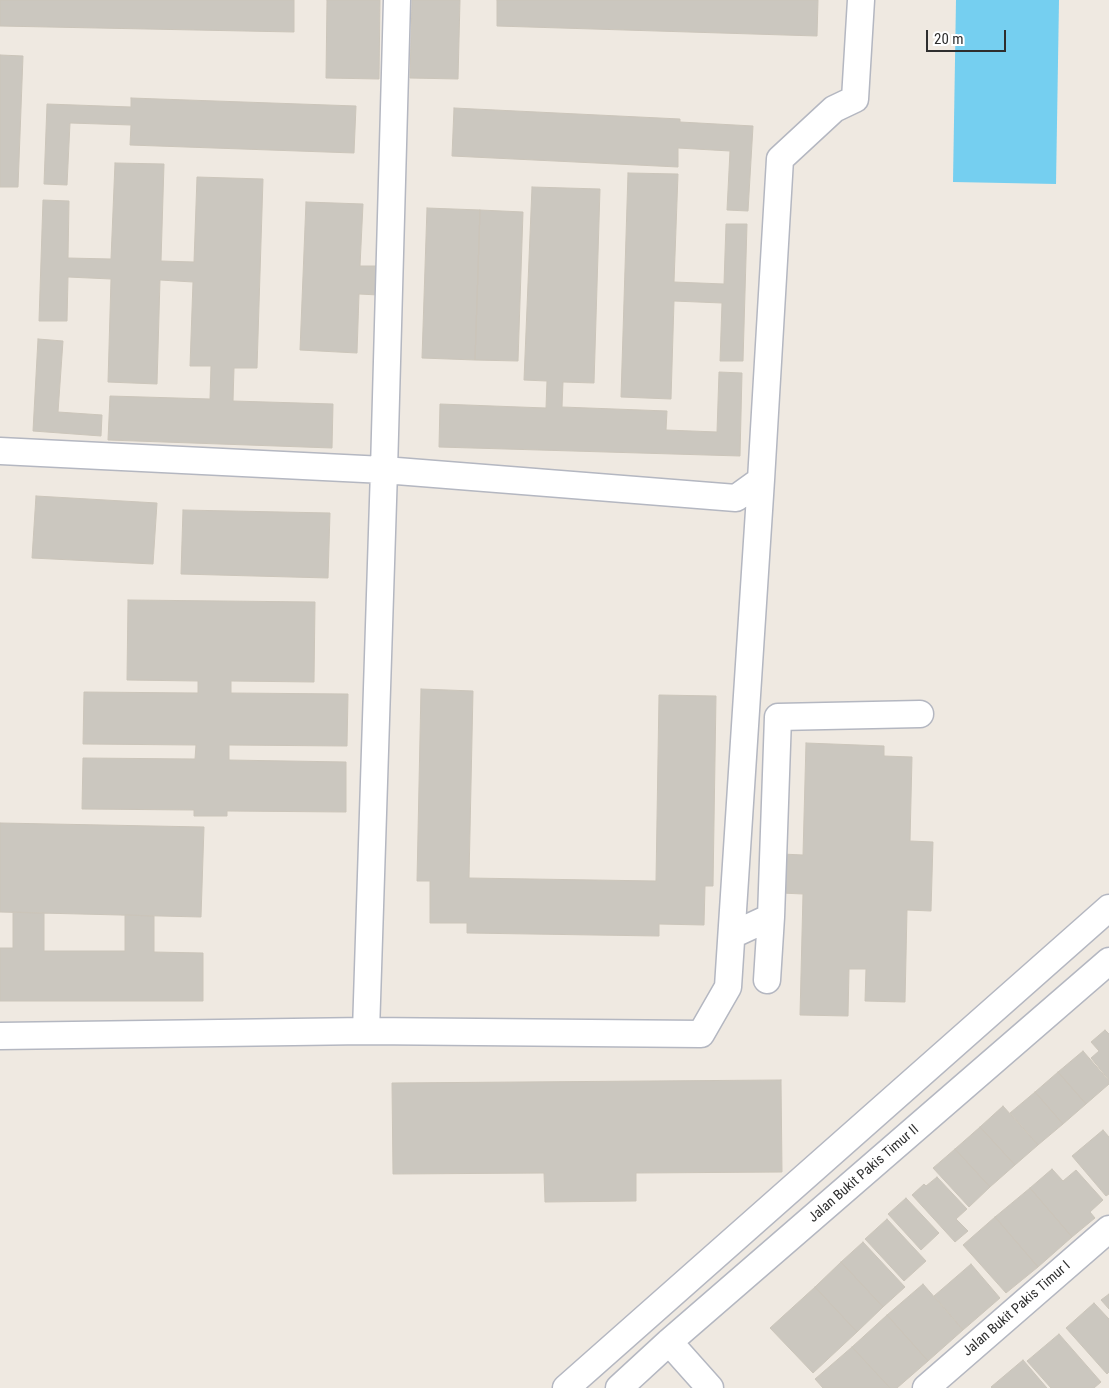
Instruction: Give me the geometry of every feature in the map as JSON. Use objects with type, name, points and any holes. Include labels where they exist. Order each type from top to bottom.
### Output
[{"type":"street","points":[[366,1031],[397,0]]},
{"type":"street","points":[[0,1036],[366,1031],[700,1034],[728,988],[762,480],[780,159],[834,109],[855,99],[861,0]]},
{"type":"street","points":[[0,451],[384,470],[736,498],[762,480]]},
{"type":"street","points":[[766,980],[771,917],[778,717],[920,714]]},
{"type":"street","points":[[566,1388],[1109,908]]},
{"type":"street","points":[[732,935],[771,917]]},
{"type":"street","name":"Jalan Bukit Pakis Timur II","points":[[619,1388],[669,1342],[1109,961]]},
{"type":"street","name":"Jalan Bukit Pakis Timur I","points":[[926,1388],[1109,1229]]},
{"type":"street","points":[[669,1342],[710,1388]]},
{"type":"water","points":[[956,0],[1059,0],[1056,184],[953,182]]},
{"type":"building","points":[[0,0],[294,0],[294,32],[0,26]]},
{"type":"building","points":[[327,0],[380,0],[379,79],[326,78]]},
{"type":"building","points":[[412,0],[460,0],[458,79],[410,78]]},
{"type":"building","points":[[497,0],[818,0],[817,36],[497,26]]},
{"type":"building","points":[[0,55],[23,56],[18,187],[0,187]]},
{"type":"building","points":[[131,98],[356,106],[354,153],[130,145],[131,125],[70,123],[67,185],[44,184],[47,104],[131,107]]},
{"type":"building","points":[[454,108],[680,119],[680,122],[753,126],[748,211],[727,210],[730,151],[678,148],[678,167],[452,156]]},
{"type":"building","points":[[115,163],[164,164],[161,261],[194,262],[197,177],[263,179],[257,368],[234,368],[233,401],[333,404],[332,448],[108,440],[110,396],[210,399],[211,366],[190,366],[193,282],[160,280],[157,384],[108,382],[111,279],[68,277],[67,321],[39,321],[43,200],[69,201],[68,258],[111,259]]},
{"type":"building","points":[[628,173],[678,174],[674,282],[724,284],[726,224],[747,224],[743,361],[720,361],[722,303],[674,301],[671,399],[621,397]]},
{"type":"building","points":[[532,187],[600,189],[594,383],[563,382],[562,407],[667,411],[666,430],[717,432],[719,372],[742,373],[740,456],[439,447],[440,404],[546,408],[547,381],[524,380]]},
{"type":"building","points":[[306,202],[363,204],[360,266],[379,266],[378,295],[359,294],[357,353],[300,350]]},
{"type":"building","points":[[427,208],[480,210],[475,360],[422,358]]},
{"type":"building","points":[[480,210],[523,212],[518,361],[475,360]]},
{"type":"building","points":[[38,339],[63,341],[58,412],[102,415],[101,436],[33,431]]},
{"type":"building","points":[[36,496],[157,503],[153,564],[32,558]]},
{"type":"building","points":[[183,510],[330,513],[328,578],[181,574]]},
{"type":"building","points":[[128,600],[315,602],[314,682],[231,681],[231,693],[348,694],[347,746],[229,745],[229,760],[346,762],[346,812],[227,811],[227,816],[194,816],[194,810],[82,809],[83,758],[195,759],[196,745],[83,744],[84,692],[198,693],[198,681],[127,680]]},
{"type":"building","points":[[421,689],[473,691],[469,878],[656,881],[659,695],[716,696],[713,886],[705,886],[704,925],[659,924],[659,936],[467,933],[467,923],[430,923],[430,881],[417,881]]},
{"type":"building","points":[[806,743],[884,746],[884,756],[912,757],[910,841],[933,842],[931,911],[907,910],[905,1002],[865,1001],[866,969],[849,969],[848,1016],[800,1015],[803,894],[781,893],[782,854],[803,855]]},
{"type":"building","points":[[0,823],[204,827],[201,917],[0,912]]},
{"type":"building","points":[[13,912],[44,913],[44,951],[125,951],[125,915],[154,916],[154,952],[203,953],[203,1001],[0,1001],[0,948],[13,948]]},
{"type":"building","points":[[1105,1030],[1109,1034],[1109,1080],[1091,1058],[1099,1051],[1091,1042]]},
{"type":"building","points":[[1083,1051],[1109,1081],[1109,1084],[1086,1104],[1058,1072]]},
{"type":"building","points":[[1058,1072],[1086,1104],[1063,1124],[1035,1092]]},
{"type":"building","points":[[781,1080],[782,1172],[636,1173],[636,1201],[545,1202],[544,1173],[393,1174],[392,1083]]},
{"type":"building","points":[[1035,1092],[1063,1124],[1038,1145],[1010,1113]]},
{"type":"building","points":[[1003,1106],[1038,1145],[1015,1165],[980,1127]]},
{"type":"building","points":[[980,1127],[1015,1165],[990,1187],[955,1149]]},
{"type":"building","points":[[1103,1130],[1109,1137],[1109,1194],[1106,1196],[1072,1156]]},
{"type":"building","points":[[955,1149],[990,1187],[969,1207],[933,1168]]},
{"type":"building","points":[[1052,1169],[1063,1181],[1076,1170],[1103,1200],[1090,1212],[1095,1218],[1072,1237],[1030,1188]]},
{"type":"building","points":[[937,1177],[967,1209],[956,1219],[968,1231],[955,1242],[912,1195],[924,1184],[926,1186]]},
{"type":"building","points":[[1030,1188],[1072,1237],[1038,1267],[995,1217]]},
{"type":"building","points":[[906,1198],[939,1233],[921,1250],[888,1214]]},
{"type":"building","points":[[995,1217],[1038,1267],[1006,1293],[963,1245]]},
{"type":"building","points":[[887,1219],[926,1261],[904,1281],[865,1239]]},
{"type":"building","points":[[863,1242],[905,1287],[883,1307],[841,1262]]},
{"type":"building","points":[[841,1262],[883,1307],[857,1332],[815,1287]]},
{"type":"building","points":[[971,1264],[1000,1298],[963,1330],[934,1296]]},
{"type":"building","points":[[923,1284],[963,1330],[928,1361],[887,1315]]},
{"type":"building","points":[[815,1287],[857,1332],[813,1373],[770,1328]]},
{"type":"building","points":[[1109,1294],[1109,1309],[1101,1300]]},
{"type":"building","points":[[1094,1303],[1109,1319],[1109,1372],[1107,1374],[1066,1328]]},
{"type":"building","points":[[887,1315],[928,1361],[897,1388],[890,1388],[852,1347]]},
{"type":"building","points":[[1059,1334],[1101,1382],[1094,1388],[1051,1388],[1027,1361]]},
{"type":"building","points":[[852,1347],[890,1388],[823,1388],[815,1379]]},
{"type":"building","points":[[1023,1360],[1047,1388],[991,1387]]}]
